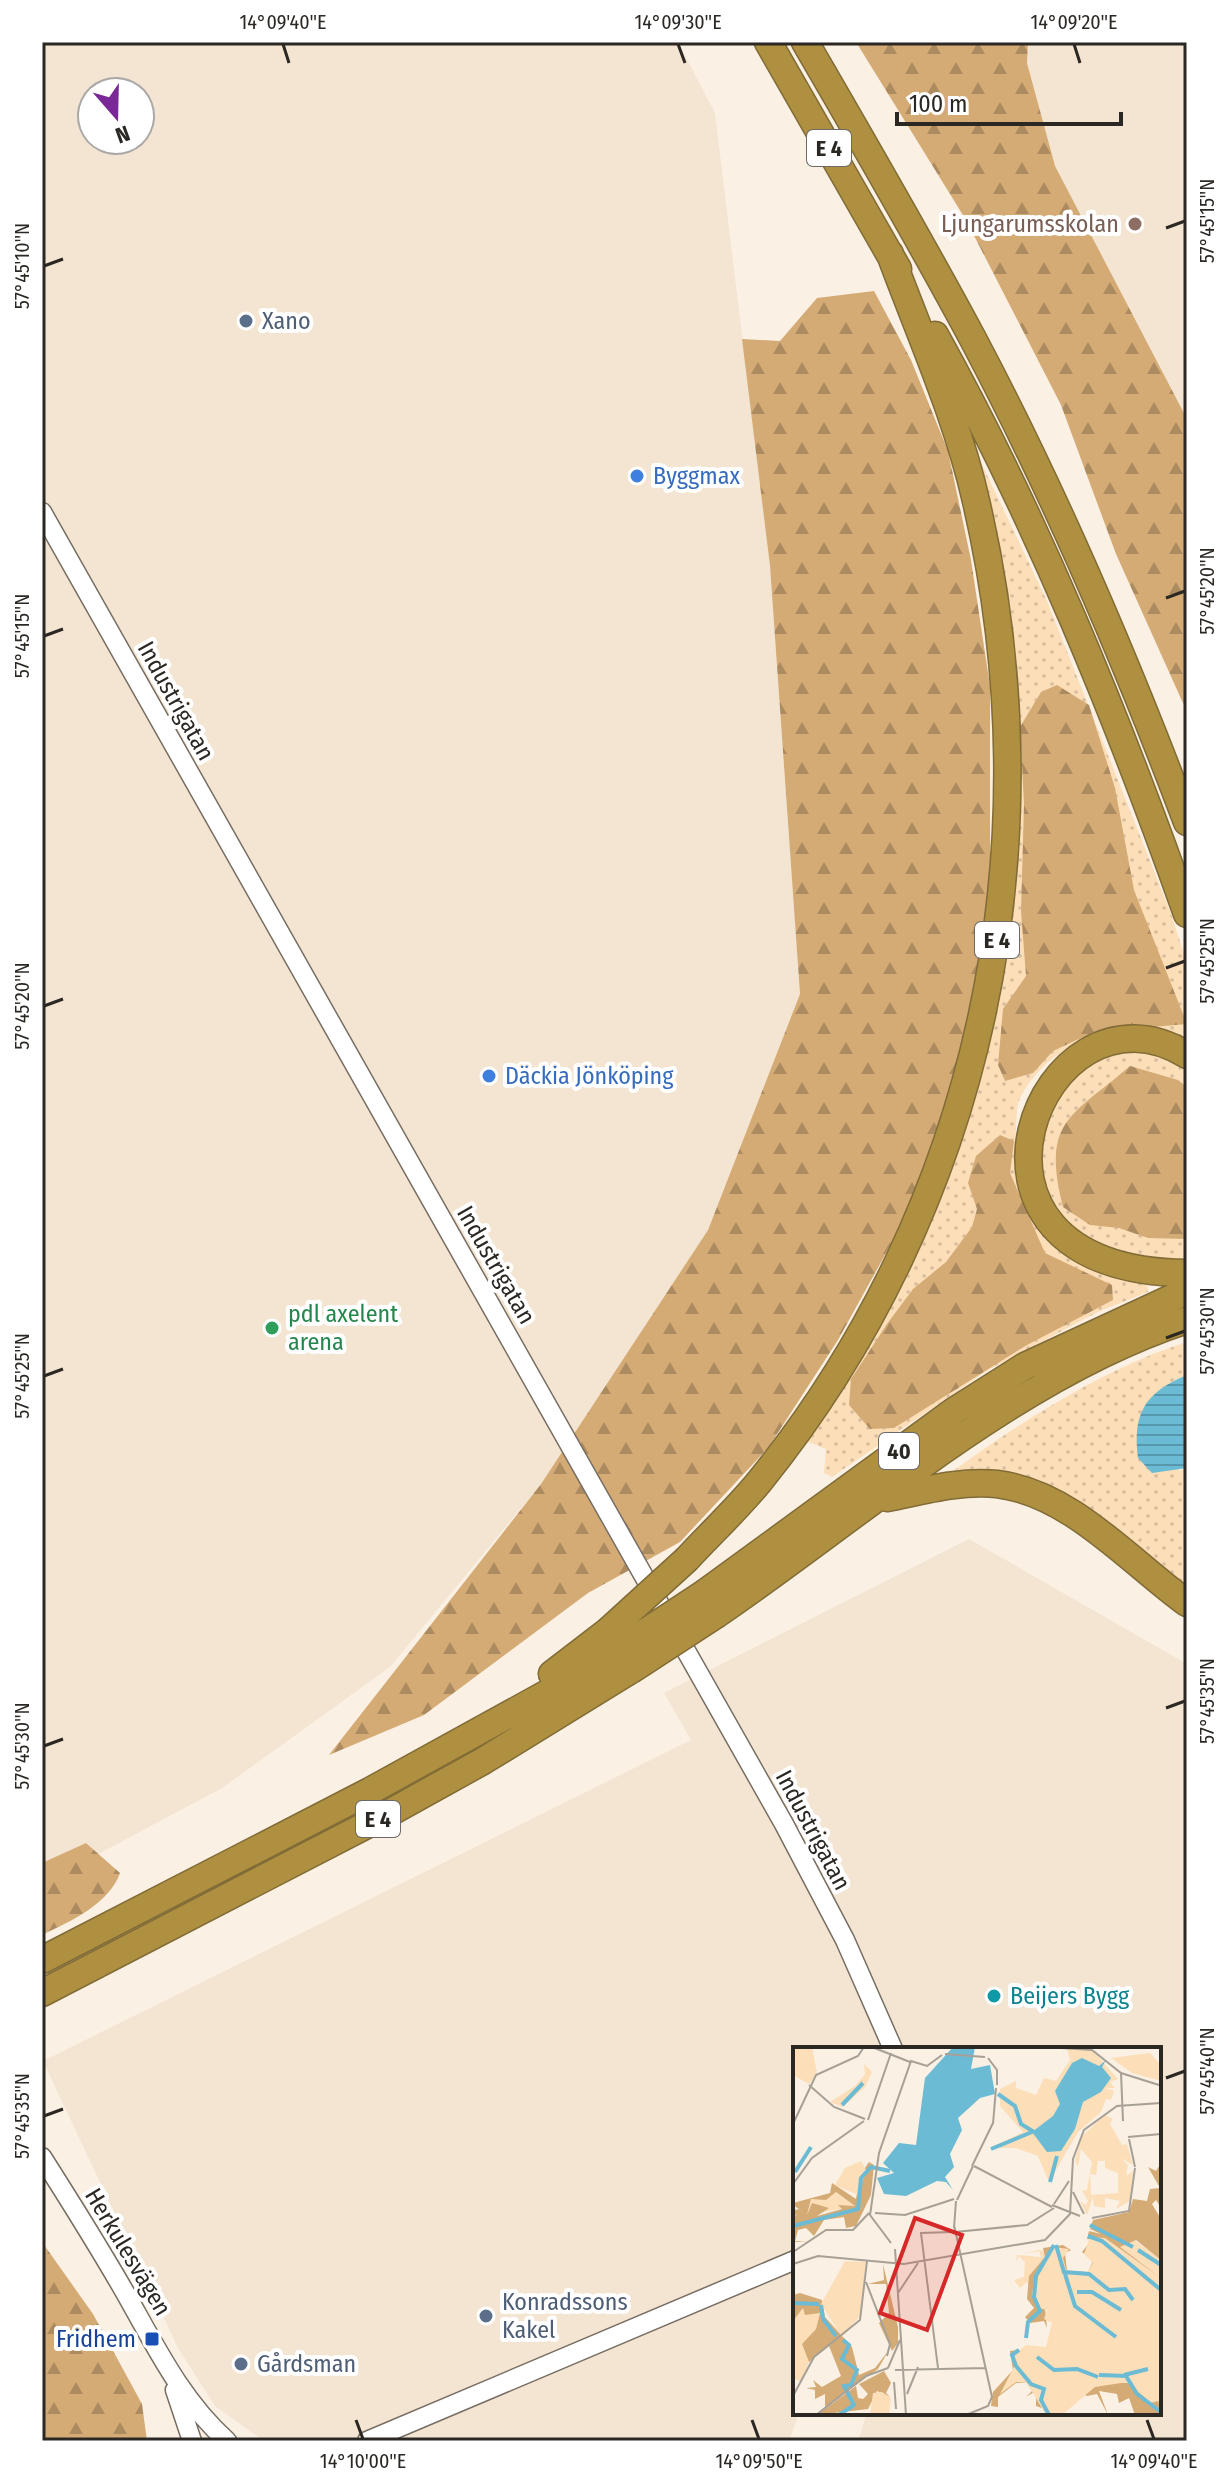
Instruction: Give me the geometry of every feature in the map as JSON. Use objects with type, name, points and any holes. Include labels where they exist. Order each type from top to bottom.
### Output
[{"type":"highway","name":"E 4","points":[[42,1993],[382,1817],[483,1761],[620,1649],[687,1559],[758,1483],[818,1402],[885,1288],[940,1168],[981,1033],[1000,922],[1009,821],[1009,731],[998,613],[976,499],[950,414],[890,254],[768,42]]},
{"type":"highway","name":"E 4","points":[[805,42],[973,340],[1089,581],[1144,709],[1187,822]]},
{"type":"highway","points":[[890,254],[944,352],[1043,553],[1115,720],[1187,914]]},
{"type":"highway","points":[[1089,581],[1187,771]]},
{"type":"highway","points":[[1187,1055],[1151,1041],[1126,1040],[1079,1058],[1056,1076],[1040,1100],[1027,1150],[1037,1201],[1052,1226],[1075,1247],[1100,1261],[1129,1269],[1187,1273]]},
{"type":"highway","name":"40","points":[[454,1742],[566,1683],[620,1649],[712,1603],[954,1411],[1025,1366],[1187,1291]]},
{"type":"highway","points":[[712,1603],[880,1499],[985,1423],[1039,1389],[1095,1359],[1187,1320]]},
{"type":"highway","points":[[880,1499],[972,1483],[998,1484],[1030,1493],[1054,1503],[1089,1526],[1187,1603]]},
{"type":"highway","name":"E 4","points":[[42,1960],[370,1791],[454,1742]]},
{"type":"street","name":"Industrigatan","points":[[42,512],[784,1824],[845,1940],[892,2047]]},
{"type":"street","name":"Herkulesvägen","points":[[42,2157],[98,2245],[169,2372],[197,2410],[227,2441]]},
{"type":"street","points":[[367,2441],[793,2261]]},
{"type":"street","name":"Herkulesvägen","points":[[169,2372],[192,2441]]},
{"type":"shaded area","points":[[42,42],[678,42],[715,113],[770,566],[800,994],[708,1230],[541,1484],[390,1667],[222,1788],[42,1884]]},
{"type":"shaded area","name":"Ljungarumsskolan","points":[[1027,42],[1187,42],[1187,421],[1054,166],[1027,64]]},
{"type":"shaded area","points":[[967,433],[1047,601],[1171,914],[1187,963],[1187,1042],[1139,1030],[1092,1037],[1051,1060],[1034,1077],[1017,1108],[1015,1145],[1020,1182],[1032,1215],[1042,1230],[1077,1262],[1106,1275],[1147,1285],[1148,1292],[1098,1312],[988,1370],[832,1477],[824,1473],[826,1449],[806,1441],[972,1100],[1002,978],[1017,842]]},
{"type":"shaded area","points":[[1124,1052],[1150,1053],[1187,1066],[1187,1260],[1131,1255],[1095,1242],[1065,1219],[1046,1189],[1041,1152],[1049,1114],[1057,1097],[1079,1071]]},
{"type":"shaded area","points":[[1187,1342],[1187,1375],[1175,1380],[1179,1471],[1187,1468],[1187,1592],[1096,1519],[948,1475],[1062,1399],[1124,1367]]},
{"type":"shaded area","points":[[969,1539],[1187,1664],[1187,2441],[858,2441],[866,2415],[1161,2415],[1161,2047],[793,2047],[793,2415],[798,2415],[789,2441],[264,2441],[215,2406],[178,2348],[43,2061],[691,1740],[664,1693]]},
{"type":"green space","points":[[856,42],[1028,42],[1027,63],[1055,166],[1187,419],[1187,712],[1116,554],[1061,405],[966,220]]},
{"type":"green space","points":[[874,291],[911,360],[948,451],[971,560],[990,686],[990,881],[979,988],[956,1072],[906,1217],[838,1340],[768,1448],[680,1542],[588,1593],[424,1715],[329,1755],[541,1484],[708,1230],[800,994],[770,566],[742,339],[780,341],[817,298]]},
{"type":"green space","points":[[1057,685],[1089,705],[1115,788],[1134,890],[1187,1024],[1094,1032],[1053,1051],[1033,1073],[1005,1081],[998,1065],[1003,1009],[1026,976],[1021,911],[1024,804],[1020,727],[1041,692]]},
{"type":"green space","points":[[1130,1066],[1178,1080],[1187,1087],[1187,1239],[1148,1238],[1119,1228],[1090,1225],[1063,1207],[1056,1155],[1066,1123]]},
{"type":"green space","points":[[1000,1135],[1014,1141],[1010,1173],[1045,1253],[1112,1285],[1113,1300],[1027,1345],[894,1428],[870,1429],[849,1405],[851,1379],[913,1289],[946,1262],[972,1227],[977,1209],[968,1183],[976,1156]]},
{"type":"green space","points":[[86,1843],[120,1873],[115,1884],[98,1903],[42,1935],[42,1863]]},
{"type":"green space","points":[[42,2242],[93,2314],[142,2404],[147,2441],[42,2441]]},
{"type":"water","points":[[1187,1375],[1187,1468],[1152,1473],[1138,1458],[1137,1429],[1140,1417],[1151,1397]]},
{"type":"place","name":"Ljungarumsskolan","points":[[1135,224]]},
{"type":"place","name":"Xano","points":[[246,321]]},
{"type":"place","name":"Byggmax","points":[[637,476]]},
{"type":"place","name":"Däckia Jönköping","points":[[489,1076]]},
{"type":"place","name":"pdl axelent arena","points":[[272,1328]]},
{"type":"place","name":"Beijers Bygg","points":[[994,1996]]},
{"type":"place","name":"Konradssons Kakel","points":[[486,2316]]},
{"type":"place","name":"Fridhem","points":[[152,2339]]},
{"type":"place","name":"Gårdsman","points":[[241,2364]]}]
